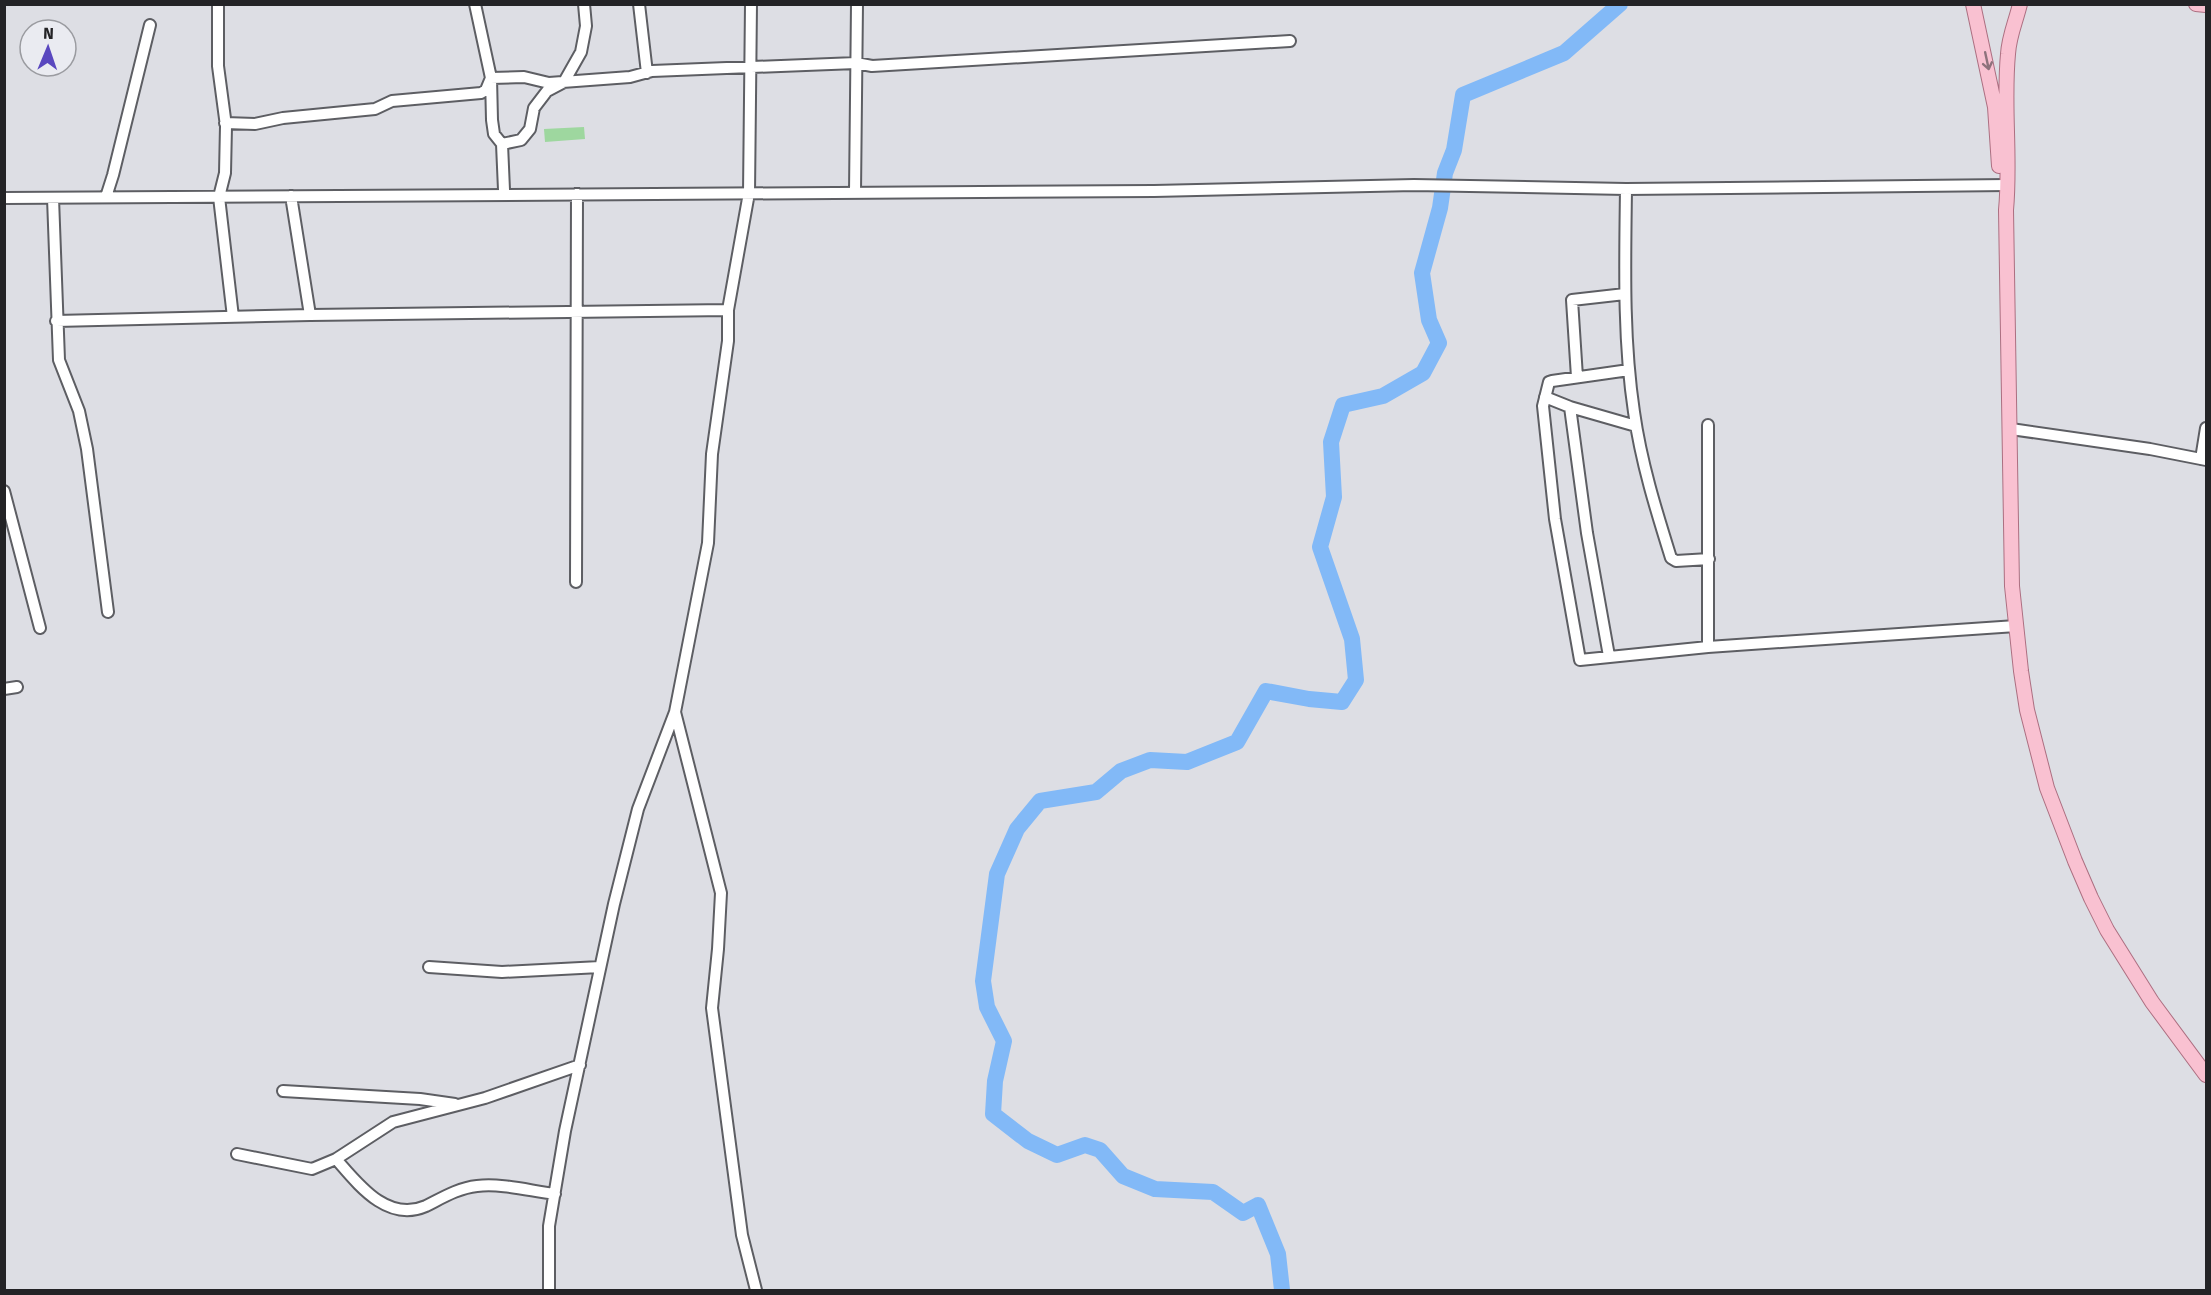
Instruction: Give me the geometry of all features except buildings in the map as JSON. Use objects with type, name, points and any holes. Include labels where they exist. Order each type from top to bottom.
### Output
[{"type":"main road","points":[[1973,4],[1995,107],[2006,210],[2012,586],[2028,710],[2048,788],[2075,861],[2107,930],[2152,1002],[2206,1075]]},
{"type":"main road","points":[[2004,185],[2008,52],[2010,36],[2020,4]]},
{"type":"main road","points":[[2196,4],[2206,5]]},
{"type":"street","points":[[218,4],[218,66],[225,123],[225,173],[219,197],[233,316]]},
{"type":"street","points":[[476,4],[490,78],[494,134],[502,144],[504,189]]},
{"type":"street","points":[[502,144],[521,140],[530,129],[534,108],[546,91],[564,82],[581,52],[586,26],[584,4]]},
{"type":"street","points":[[639,4],[647,73]]},
{"type":"street","points":[[549,1290],[549,1226],[600,967],[638,810],[675,712],[708,543],[712,454],[728,341],[728,310],[749,194],[751,4]]},
{"type":"street","points":[[855,192],[857,4]]},
{"type":"street","points":[[106,198],[150,25]]},
{"type":"street","points":[[490,78],[524,77],[549,83],[630,77],[647,73],[750,67],[856,63],[872,66],[1290,41]]},
{"type":"street","points":[[225,123],[255,124],[283,118],[375,110],[392,101],[481,93],[486,90],[490,78]]},
{"type":"street","points":[[4,198],[1154,191],[1414,185],[1626,189],[2004,185]]},
{"type":"street","points":[[1626,189],[1625,294],[1629,370],[1636,426],[1647,481],[1671,558],[1676,561],[1709,559]]},
{"type":"street","points":[[576,582],[577,194]]},
{"type":"street","points":[[291,196],[310,315]]},
{"type":"street","points":[[53,198],[59,360],[80,411],[108,612]]},
{"type":"street","points":[[1577,377],[1572,300],[1625,294]]},
{"type":"street","points":[[56,321],[233,316],[728,310]]},
{"type":"street","points":[[1629,370],[1549,382],[1543,406],[1556,519],[1580,660],[1708,647],[2016,626]]},
{"type":"street","points":[[1545,398],[1636,426]]},
{"type":"street","points":[[1570,407],[1587,533],[1609,656]]},
{"type":"street","points":[[1708,425],[1708,647]]},
{"type":"street","points":[[2011,429],[2150,449],[2204,460],[2206,428]]},
{"type":"street","points":[[4,491],[7,511],[40,628]]},
{"type":"street","points":[[4,689],[16,687]]},
{"type":"street","points":[[675,712],[721,893],[712,1008],[742,1235],[756,1290]]},
{"type":"street","points":[[429,966],[502,972],[600,967]]},
{"type":"street","points":[[237,1154],[312,1169],[336,1159],[393,1122],[485,1098],[580,1065]]},
{"type":"street","points":[[283,1091],[420,1099],[461,1104]]},
{"type":"street","points":[[336,1159],[368,1195],[386,1205],[408,1211],[425,1206],[446,1194],[477,1186],[555,1194]]},
{"type":"green space","points":[[584,127],[585,139],[545,142],[544,129]]},
{"type":"waterway","points":[[1282,1290],[1278,1254],[1258,1205],[1243,1213],[1213,1192],[1155,1189],[1123,1176],[1100,1150],[1085,1145],[1057,1155],[1028,1141],[993,1114],[995,1081],[1004,1041],[987,1007],[983,981],[997,874],[1017,829],[1040,801],[1096,792],[1121,771],[1150,760],[1187,762],[1237,742],[1266,691],[1342,702],[1356,680],[1352,639],[1320,547],[1334,497],[1331,442],[1343,405],[1383,396],[1423,373],[1439,343],[1429,320],[1422,273],[1440,208],[1445,173],[1454,150],[1463,95],[1564,53],[1620,4]]}]
